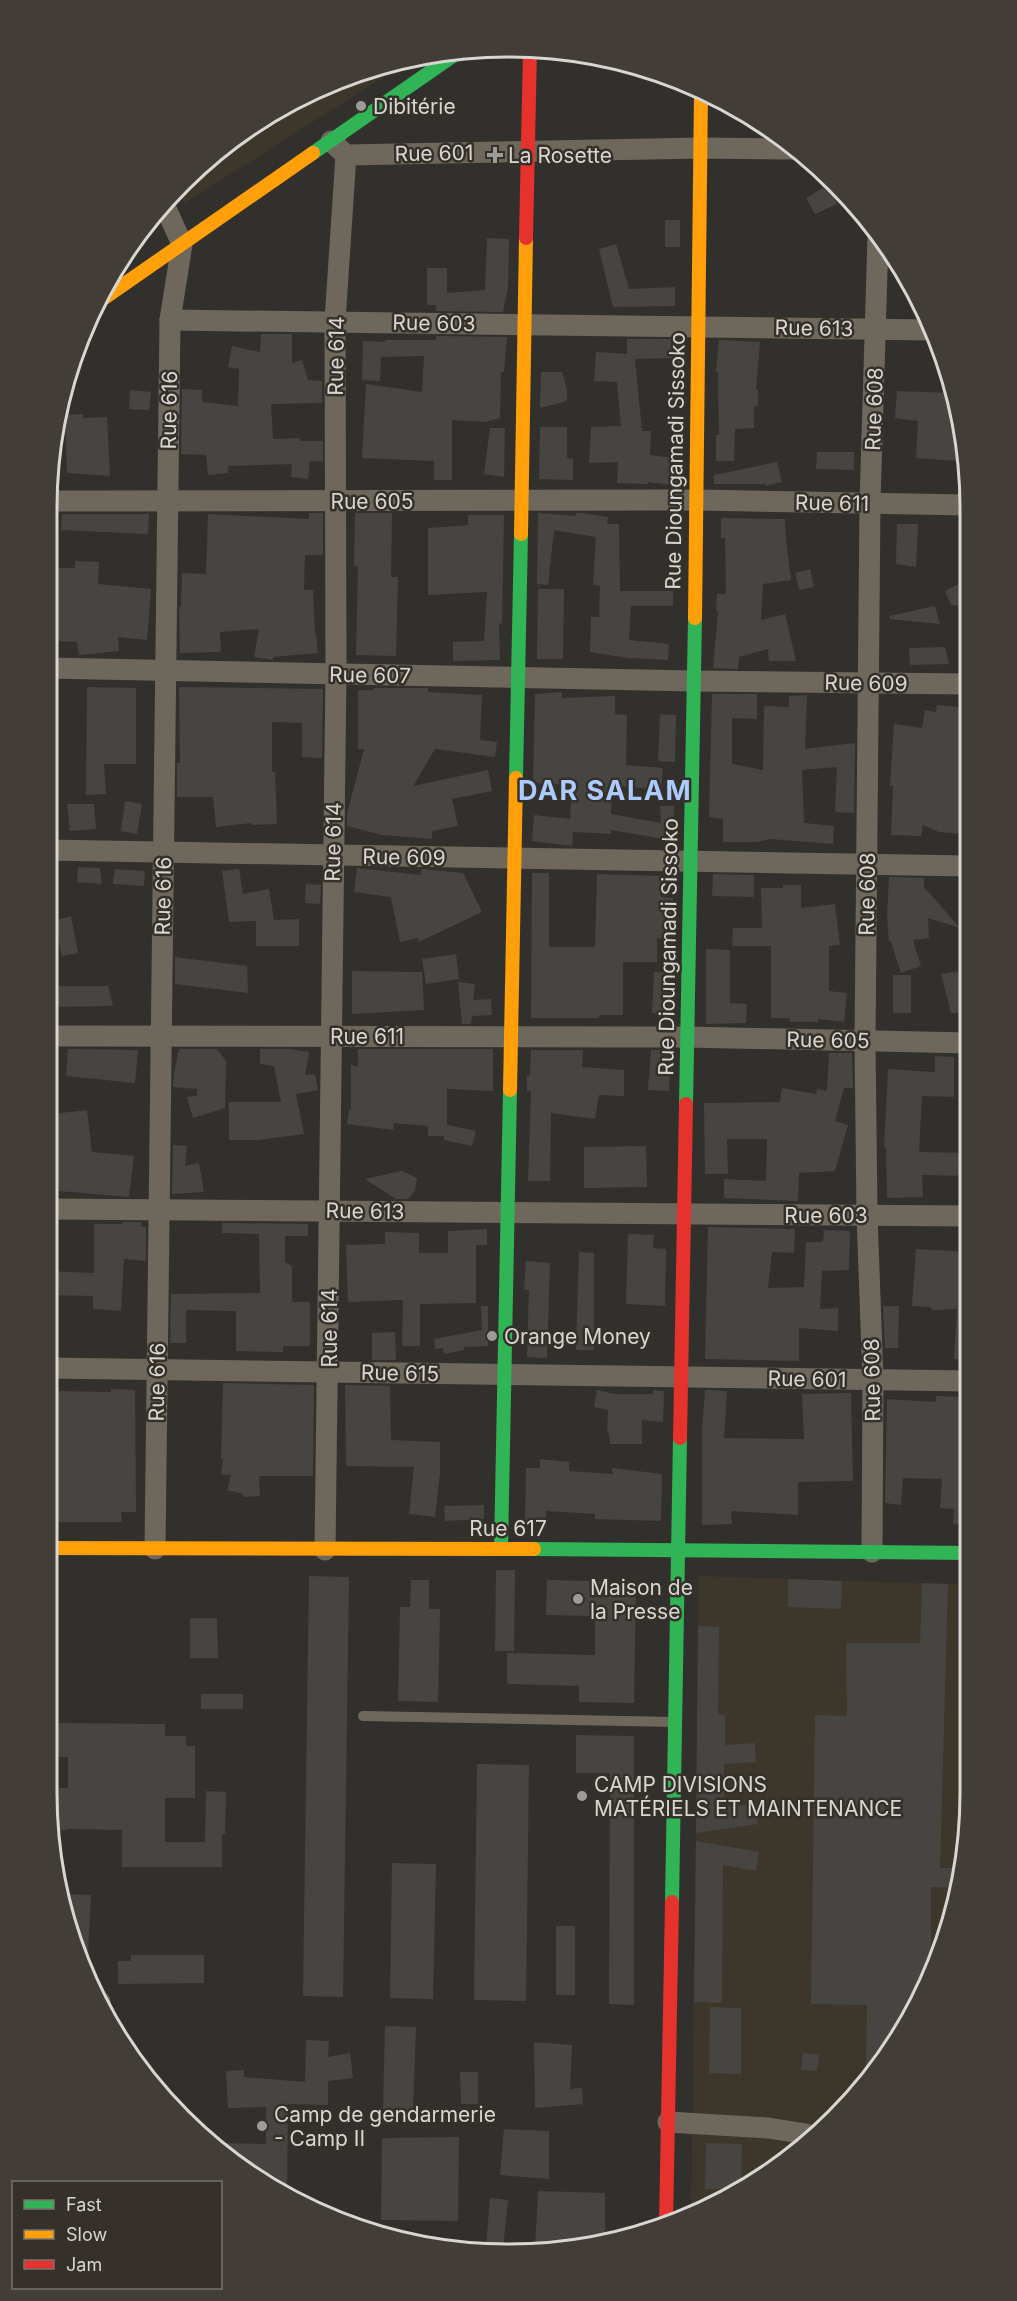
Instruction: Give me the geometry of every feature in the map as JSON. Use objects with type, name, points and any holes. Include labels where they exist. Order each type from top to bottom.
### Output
[{"type":"main road","points":[[501,1549],[530,58]]},
{"type":"main road","points":[[112,292],[444,62]]},
{"type":"main road","name":"Rue Dioungamadi Sissoko","points":[[666,2215],[697,500],[701,101]]},
{"type":"main road","name":"Rue 617","points":[[57,1548],[678,1549],[960,1553]]},
{"type":"street","points":[[331,141],[346,155]]},
{"type":"street","name":"Rue 601","points":[[346,155],[701,148]]},
{"type":"street","points":[[701,148],[781,149]]},
{"type":"street","name":"Rue 614","points":[[325,1550],[336,674],[335,321],[346,155]]},
{"type":"street","points":[[168,213],[182,244]]},
{"type":"street","name":"Rue 616","points":[[154,1549],[170,320],[182,244]]},
{"type":"street","name":"Rue 608","points":[[872,1552],[873,1380],[867,1215],[865,1041],[870,504],[878,249]]},
{"type":"street","name":"Rue 603","points":[[170,320],[698,326]]},
{"type":"street","name":"Rue 613","points":[[698,326],[923,330]]},
{"type":"street","name":"Rue 605","points":[[57,501],[697,500]]},
{"type":"street","name":"Rue 611","points":[[697,500],[960,505]]},
{"type":"street","name":"Rue 607","points":[[57,668],[693,681]]},
{"type":"street","name":"Rue 609","points":[[693,681],[960,684]]},
{"type":"street","name":"Rue 609","points":[[57,850],[690,862]]},
{"type":"street","points":[[690,862],[960,866]]},
{"type":"street","name":"Rue 611","points":[[57,1036],[687,1037]]},
{"type":"street","name":"Rue 605","points":[[687,1037],[960,1043]]},
{"type":"street","name":"Rue 613","points":[[57,1209],[684,1214]]},
{"type":"street","name":"Rue 603","points":[[684,1214],[960,1216]]},
{"type":"street","name":"Rue 615","points":[[57,1368],[681,1377]]},
{"type":"street","name":"Rue 601","points":[[681,1377],[960,1381]]},
{"type":"street","points":[[668,2122],[768,2128],[804,2134]]},
{"type":"lane","points":[[363,1716],[675,1722]]},
{"type":"shaded area","points":[[392,72],[185,203],[182,196],[211,169],[234,150],[283,117],[336,91]]},
{"type":"shaded area","points":[[699,1576],[960,1585],[959,1822],[945,1909],[926,1965],[900,2018],[884,2043],[867,2067],[828,2112],[783,2151],[759,2168],[734,2184],[691,2205]]},
{"type":"building","points":[[825,187],[837,204],[815,214],[806,198]]},
{"type":"building","points":[[665,220],[680,220],[680,247],[665,247]]},
{"type":"building","points":[[487,238],[509,239],[508,287],[503,312],[436,311],[436,305],[427,305],[427,268],[447,268],[447,293],[485,290]]},
{"type":"building","points":[[616,244],[629,289],[675,287],[675,306],[613,307],[599,249]]},
{"type":"building","points":[[261,334],[292,334],[292,363],[302,360],[308,380],[322,381],[322,403],[271,404],[273,439],[300,438],[300,441],[323,441],[323,462],[310,461],[308,479],[291,477],[292,464],[228,466],[228,473],[208,475],[206,455],[181,454],[182,389],[202,390],[202,402],[238,406],[239,369],[228,367],[232,346],[260,352]]},
{"type":"building","points":[[436,336],[507,337],[504,372],[501,372],[500,418],[486,422],[452,420],[452,480],[434,480],[434,461],[362,458],[366,384],[422,392],[424,356],[381,357],[380,381],[362,380],[363,341],[436,340]]},
{"type":"building","points":[[627,339],[681,339],[681,373],[673,373],[673,358],[635,359],[642,431],[651,431],[650,455],[680,459],[679,486],[648,482],[648,484],[617,483],[618,462],[589,463],[591,427],[621,426],[617,382],[594,381],[596,352],[627,354]]},
{"type":"building","points":[[719,340],[760,342],[756,390],[758,390],[758,406],[754,406],[754,428],[735,429],[734,461],[716,461],[716,435],[719,435],[718,372],[716,372]]},
{"type":"building","points":[[541,372],[562,372],[567,390],[567,401],[540,408]]},
{"type":"building","points":[[130,390],[151,392],[149,410],[129,409]]},
{"type":"building","points":[[897,391],[945,393],[957,461],[916,458],[918,421],[895,418]]},
{"type":"building","points":[[83,414],[83,418],[107,417],[110,476],[67,473],[67,415]]},
{"type":"building","points":[[540,427],[567,427],[567,458],[573,459],[573,480],[539,479]]},
{"type":"building","points":[[490,428],[505,428],[504,477],[484,474]]},
{"type":"building","points":[[817,452],[854,452],[854,470],[816,469]]},
{"type":"building","points":[[777,462],[782,482],[766,486],[766,484],[714,484],[714,475]]},
{"type":"building","points":[[309,513],[323,513],[323,555],[305,555],[304,590],[313,590],[318,653],[273,657],[273,660],[254,657],[259,629],[220,632],[221,652],[180,653],[179,607],[181,607],[182,573],[206,574],[208,514],[309,519]]},
{"type":"building","points":[[355,513],[392,513],[391,577],[398,577],[396,656],[356,655],[358,566],[354,566]]},
{"type":"building","points":[[538,513],[576,516],[576,513],[582,513],[608,517],[607,524],[619,524],[620,591],[673,591],[673,606],[631,606],[629,640],[669,644],[668,660],[628,658],[590,652],[591,617],[599,617],[600,586],[593,585],[596,537],[554,530],[548,585],[537,584]]},
{"type":"building","points":[[62,514],[149,514],[148,534],[61,530]]},
{"type":"building","points":[[468,515],[504,515],[502,624],[499,623],[500,660],[453,661],[453,642],[484,641],[487,592],[428,595],[428,528],[468,525]]},
{"type":"building","points":[[721,518],[785,519],[791,580],[763,584],[761,620],[785,614],[796,661],[769,661],[768,649],[739,657],[738,669],[713,668],[718,611],[716,611],[717,594],[726,594],[725,538],[721,538]]},
{"type":"building","points":[[897,524],[918,524],[916,567],[896,564]]},
{"type":"building","points":[[75,561],[99,562],[98,584],[151,589],[147,640],[118,637],[119,651],[79,655],[77,642],[57,641],[57,568],[75,568]]},
{"type":"building","points":[[810,569],[814,587],[799,590],[795,573]]},
{"type":"building","points":[[960,584],[960,606],[951,605],[945,591]]},
{"type":"building","points":[[538,589],[564,589],[563,659],[537,659]]},
{"type":"building","points":[[935,606],[940,624],[890,619],[889,616]]},
{"type":"building","points":[[945,647],[949,664],[910,665],[909,648]]},
{"type":"building","points":[[87,687],[136,688],[136,764],[104,764],[106,794],[86,795]]},
{"type":"building","points":[[179,687],[323,689],[322,758],[302,757],[302,723],[272,722],[272,772],[275,772],[277,824],[251,825],[251,823],[216,827],[213,797],[177,797],[177,763],[180,763]]},
{"type":"building","points":[[374,688],[428,688],[428,692],[482,695],[480,740],[497,742],[495,757],[435,749],[413,786],[488,770],[492,791],[452,799],[458,826],[432,831],[432,839],[382,835],[347,826],[347,814],[364,749],[358,749],[358,690],[374,690]]},
{"type":"building","points":[[562,692],[562,698],[615,696],[615,714],[627,715],[626,765],[663,768],[661,790],[612,785],[611,814],[661,823],[660,806],[674,806],[674,839],[611,830],[611,834],[573,832],[572,846],[532,841],[534,815],[570,819],[572,785],[533,783],[535,694]]},
{"type":"building","points":[[712,694],[757,694],[757,719],[732,718],[732,764],[763,770],[764,706],[789,707],[789,696],[807,695],[805,749],[855,743],[854,813],[835,812],[837,767],[802,770],[804,823],[834,826],[833,844],[770,839],[757,842],[723,842],[723,819],[709,817]]},
{"type":"building","points":[[937,705],[960,707],[960,834],[939,832],[923,825],[921,836],[891,835],[893,786],[890,786],[894,724],[922,728],[925,710],[936,712]]},
{"type":"building","points":[[660,714],[676,715],[675,762],[658,761]]},
{"type":"building","points":[[125,801],[142,804],[137,834],[121,831]]},
{"type":"building","points":[[67,804],[94,804],[96,829],[70,831]]},
{"type":"building","points":[[78,867],[100,868],[102,884],[77,882]]},
{"type":"building","points":[[357,868],[421,875],[421,869],[463,873],[482,912],[419,942],[418,938],[400,942],[391,897],[354,892]]},
{"type":"building","points":[[115,869],[145,871],[144,886],[113,884]]},
{"type":"building","points":[[239,869],[243,894],[269,889],[274,920],[299,919],[299,946],[256,946],[256,921],[229,922],[222,871]]},
{"type":"building","points":[[532,873],[549,873],[549,947],[595,947],[597,874],[661,876],[661,897],[673,898],[672,940],[657,938],[657,962],[623,962],[623,1015],[599,1015],[599,1018],[531,1018]]},
{"type":"building","points":[[713,874],[754,875],[754,897],[712,896]]},
{"type":"building","points":[[889,877],[924,878],[924,887],[960,928],[928,918],[929,938],[913,940],[921,966],[901,973],[891,942],[889,942],[887,916]]},
{"type":"building","points":[[306,884],[321,885],[320,904],[305,903]]},
{"type":"building","points":[[783,885],[801,885],[801,908],[835,904],[840,945],[829,946],[829,991],[847,993],[844,1022],[818,1019],[818,1022],[790,1022],[790,1018],[771,1018],[771,946],[732,946],[733,928],[762,928],[761,888],[783,888]]},
{"type":"building","points":[[71,916],[78,953],[62,956],[57,939],[57,920]]},
{"type":"building","points":[[706,949],[730,950],[730,1003],[747,1004],[746,1023],[706,1024]]},
{"type":"building","points":[[456,954],[459,979],[426,984],[422,959]]},
{"type":"building","points":[[175,957],[247,966],[248,993],[175,984]]},
{"type":"building","points":[[352,971],[422,972],[424,1010],[352,1014]]},
{"type":"building","points":[[960,971],[960,1013],[951,1013],[941,974]]},
{"type":"building","points":[[654,972],[671,973],[669,1014],[652,1013]]},
{"type":"building","points":[[893,975],[911,975],[911,1013],[893,1013]]},
{"type":"building","points":[[458,982],[475,984],[473,1000],[491,999],[492,1015],[472,1016],[471,1024],[462,1024]]},
{"type":"building","points":[[57,986],[108,986],[113,1006],[57,1007]]},
{"type":"building","points":[[68,1049],[138,1050],[135,1083],[66,1076]]},
{"type":"building","points":[[179,1049],[217,1049],[226,1061],[225,1108],[193,1118],[187,1097],[197,1096],[197,1089],[173,1087]]},
{"type":"building","points":[[260,1049],[290,1049],[309,1052],[305,1075],[315,1074],[318,1090],[296,1094],[304,1134],[258,1140],[229,1140],[229,1102],[281,1102],[274,1066],[260,1064]]},
{"type":"building","points":[[358,1049],[493,1049],[493,1091],[447,1089],[447,1125],[476,1131],[472,1146],[444,1140],[444,1136],[428,1136],[428,1126],[394,1123],[393,1130],[347,1124],[349,1110],[351,1110],[351,1065],[358,1067]]},
{"type":"building","points":[[531,1050],[583,1050],[582,1067],[624,1070],[624,1096],[599,1095],[595,1119],[551,1113],[550,1181],[528,1181],[531,1091],[527,1091],[527,1076],[530,1075]]},
{"type":"building","points":[[651,1050],[670,1050],[669,1091],[648,1090]]},
{"type":"building","points":[[829,1053],[852,1053],[853,1088],[844,1088],[835,1121],[848,1125],[835,1171],[799,1173],[798,1201],[724,1198],[724,1179],[766,1181],[767,1139],[727,1139],[728,1174],[705,1174],[704,1103],[780,1102],[782,1088],[816,1094],[817,1089],[827,1091]]},
{"type":"building","points":[[935,1056],[954,1057],[954,1097],[922,1096],[919,1152],[960,1153],[960,1176],[922,1175],[923,1197],[887,1198],[886,1147],[884,1147],[888,1069],[935,1072]]},
{"type":"building","points":[[87,1110],[92,1152],[134,1156],[129,1197],[57,1191],[57,1113]]},
{"type":"building","points":[[173,1145],[187,1146],[185,1166],[199,1163],[204,1192],[172,1194]]},
{"type":"building","points":[[646,1146],[647,1187],[584,1188],[584,1147]]},
{"type":"building","points":[[402,1171],[417,1178],[415,1191],[408,1199],[396,1199],[365,1179]]},
{"type":"building","points":[[122,1222],[142,1222],[141,1227],[146,1227],[146,1261],[124,1259],[121,1311],[93,1309],[93,1296],[57,1295],[57,1271],[94,1273],[94,1224],[122,1224]]},
{"type":"building","points":[[222,1223],[308,1224],[308,1236],[285,1236],[285,1262],[292,1266],[292,1302],[310,1302],[310,1346],[283,1346],[283,1352],[236,1351],[236,1311],[186,1310],[186,1343],[170,1343],[171,1294],[260,1293],[259,1234],[222,1233]]},
{"type":"building","points":[[708,1227],[795,1229],[794,1253],[772,1252],[768,1288],[804,1287],[806,1242],[823,1242],[824,1230],[850,1231],[849,1270],[822,1271],[820,1309],[838,1308],[838,1331],[799,1328],[799,1361],[705,1359]]},
{"type":"building","points":[[487,1229],[487,1245],[476,1245],[476,1303],[420,1304],[420,1346],[402,1346],[403,1300],[348,1302],[346,1245],[385,1244],[385,1232],[419,1233],[419,1253],[448,1253],[448,1231]]},
{"type":"building","points":[[628,1234],[654,1235],[653,1248],[666,1249],[665,1306],[626,1304]]},
{"type":"building","points":[[916,1249],[960,1251],[960,1359],[954,1359],[957,1309],[932,1310],[931,1307],[912,1306]]},
{"type":"building","points":[[579,1252],[594,1253],[594,1350],[576,1350]]},
{"type":"building","points":[[526,1261],[550,1263],[547,1358],[527,1357],[529,1290],[524,1290]]},
{"type":"building","points":[[481,1306],[488,1306],[488,1346],[464,1347],[464,1350],[444,1354],[443,1348],[435,1349],[434,1339],[482,1330]]},
{"type":"building","points":[[883,1306],[899,1306],[898,1348],[885,1348]]},
{"type":"building","points":[[395,1332],[396,1360],[372,1360],[372,1333]]},
{"type":"building","points":[[223,1383],[314,1385],[313,1476],[259,1476],[260,1496],[244,1497],[243,1494],[227,1490],[231,1475],[221,1474]]},
{"type":"building","points":[[345,1385],[390,1386],[391,1440],[440,1442],[440,1472],[435,1517],[409,1514],[414,1467],[346,1466]]},
{"type":"building","points":[[111,1389],[135,1390],[136,1512],[121,1512],[122,1522],[57,1522],[57,1391],[111,1392]]},
{"type":"building","points":[[597,1390],[614,1394],[653,1394],[653,1390],[664,1391],[663,1422],[642,1420],[642,1444],[610,1444],[609,1433],[607,1433],[608,1410],[594,1407]]},
{"type":"building","points":[[705,1390],[727,1391],[724,1438],[804,1439],[802,1394],[851,1393],[853,1481],[798,1482],[798,1515],[731,1511],[732,1524],[702,1525],[702,1428]]},
{"type":"building","points":[[936,1396],[960,1397],[960,1524],[953,1524],[954,1509],[940,1508],[942,1479],[903,1478],[901,1505],[885,1503],[887,1399],[936,1402]]},
{"type":"building","points":[[540,1459],[569,1462],[569,1471],[613,1474],[612,1468],[662,1474],[661,1521],[595,1519],[595,1514],[546,1511],[546,1523],[525,1523],[526,1468],[540,1468]]},
{"type":"building","points":[[484,1505],[484,1519],[445,1521],[444,1506]]},
{"type":"building","points":[[496,1570],[515,1570],[514,1651],[495,1651]]},
{"type":"building","points":[[309,1576],[349,1577],[343,1997],[303,1996]]},
{"type":"building","points":[[788,1579],[842,1581],[841,1609],[788,1607]]},
{"type":"building","points":[[411,1580],[429,1580],[429,1609],[440,1609],[438,1702],[398,1701],[400,1607],[410,1607]]},
{"type":"building","points":[[547,1580],[636,1582],[634,1703],[579,1702],[579,1686],[507,1684],[507,1653],[595,1655],[595,1616],[546,1615]]},
{"type":"building","points":[[922,1583],[948,1584],[940,1868],[953,1868],[951,1881],[950,1888],[931,1887],[931,1952],[900,2018],[868,2065],[866,2065],[867,2005],[811,2004],[815,1715],[847,1716],[846,1643],[920,1643]]},
{"type":"building","points":[[190,1618],[217,1618],[218,1658],[190,1658]]},
{"type":"building","points":[[698,1626],[719,1627],[718,1714],[725,1715],[725,1745],[755,1743],[756,1762],[724,1764],[724,1807],[755,1804],[758,1824],[696,1833]]},
{"type":"building","points":[[201,1694],[243,1694],[243,1709],[201,1709]]},
{"type":"building","points":[[58,1723],[165,1724],[165,1736],[186,1736],[186,1746],[195,1746],[195,1798],[165,1798],[165,1842],[205,1842],[206,1791],[226,1792],[222,1867],[122,1867],[122,1830],[69,1829],[59,1831],[57,1788],[68,1788],[68,1757],[58,1757]]},
{"type":"building","points":[[576,1735],[634,1736],[634,2005],[609,2004],[610,1773],[576,1773]]},
{"type":"building","points":[[477,1764],[529,1765],[526,2001],[474,2000]]},
{"type":"building","points":[[696,1841],[759,1852],[756,1871],[723,1865],[722,2003],[694,2002]]},
{"type":"building","points":[[392,1863],[436,1864],[433,1999],[390,1998]]},
{"type":"building","points":[[69,1894],[91,1895],[88,1957]]},
{"type":"building","points":[[556,1926],[575,1926],[575,1995],[556,1995]]},
{"type":"building","points":[[131,1955],[204,1955],[204,1983],[118,1984],[118,1961],[131,1961]]},
{"type":"building","points":[[710,2007],[741,2008],[741,2074],[709,2073]]},
{"type":"building","points":[[385,2026],[416,2027],[413,2110],[383,2109]]},
{"type":"building","points":[[306,2040],[329,2041],[328,2057],[350,2053],[353,2078],[328,2081],[328,2105],[288,2104],[287,2186],[225,2143],[266,2144],[266,2107],[228,2108],[226,2071],[244,2070],[244,2077],[305,2082]]},
{"type":"building","points":[[534,2042],[572,2045],[570,2089],[582,2088],[583,2104],[535,2108]]},
{"type":"building","points":[[803,2053],[819,2055],[817,2071],[801,2070]]},
{"type":"building","points":[[460,2072],[478,2072],[478,2104],[461,2104]]},
{"type":"building","points":[[504,2129],[549,2131],[549,2179],[500,2175]]},
{"type":"building","points":[[459,2137],[458,2221],[381,2220],[382,2138]]},
{"type":"building","points":[[706,2143],[742,2144],[741,2179],[724,2189],[705,2189]]},
{"type":"building","points":[[538,2191],[605,2193],[605,2233],[535,2243]]},
{"type":"building","points":[[490,2198],[508,2200],[503,2244],[486,2243]]},
{"type":"traffic: fast","points":[[313,153],[444,62]]},
{"type":"traffic: fast","points":[[516,778],[521,534]]},
{"type":"traffic: fast","points":[[686,1104],[695,618]]},
{"type":"traffic: fast","points":[[501,1549],[510,1090]]},
{"type":"traffic: fast","points":[[672,1902],[680,1438]]},
{"type":"traffic: fast","points":[[534,1549],[960,1553]]},
{"type":"traffic: slow","points":[[695,618],[701,101]]},
{"type":"traffic: slow","points":[[112,292],[313,153]]},
{"type":"traffic: slow","points":[[521,534],[526,238]]},
{"type":"traffic: slow","points":[[510,1090],[516,778]]},
{"type":"traffic: slow","points":[[57,1548],[534,1549]]},
{"type":"traffic: jam","points":[[526,238],[530,58]]},
{"type":"traffic: jam","points":[[680,1438],[686,1104]]},
{"type":"traffic: jam","points":[[666,2215],[672,1902]]},
{"type":"place","name":"Dibitérie","points":[[361,106]]},
{"type":"place","name":"La Rosette","points":[[495,155]]},
{"type":"place","name":"Orange Money","points":[[492,1336]]},
{"type":"place","name":"Maison de la Presse","points":[[578,1599]]},
{"type":"place","name":"CAMP DIVISIONS MATÉRIELS ET MAINTENANCE","points":[[582,1796]]},
{"type":"place","name":"Camp de gendarmerie - Camp II","points":[[262,2126]]},
{"type":"district","name":"DAR SALAM","points":[[605,790]]}]
